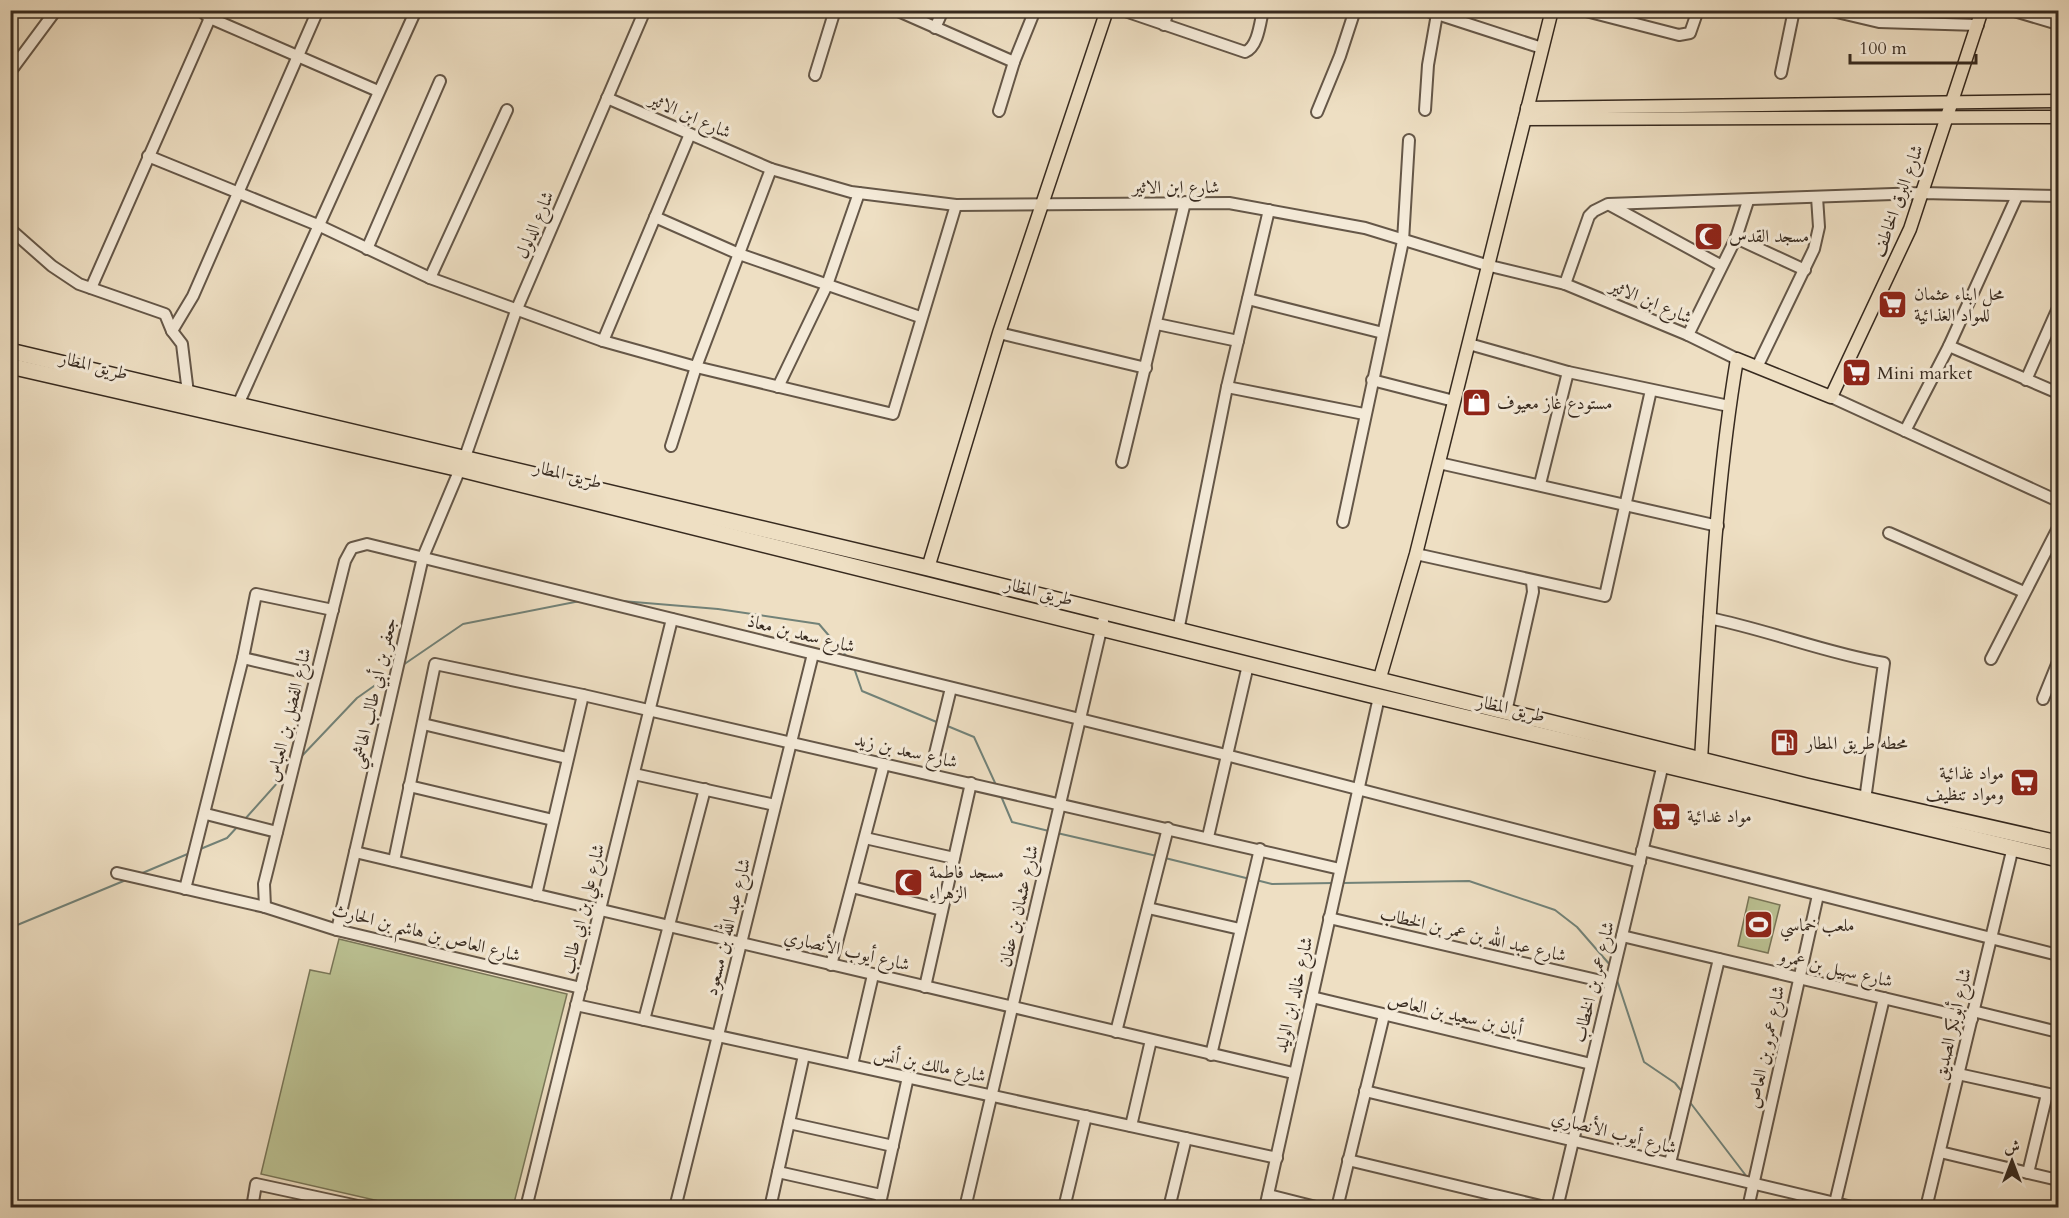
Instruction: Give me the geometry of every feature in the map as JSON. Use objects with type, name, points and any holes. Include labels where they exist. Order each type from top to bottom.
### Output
[{"type":"highway","name":"طريق المطار","points":[[10,351],[148,391],[188,393],[235,411]]},
{"type":"highway","name":"طريق المطار","points":[[10,366],[148,391],[928,568],[1105,612],[1378,689],[1663,764],[1701,760],[1865,800],[2058,843]]},
{"type":"highway","name":"طريق المطار","points":[[463,463],[1248,665],[1506,712],[1681,761],[2058,859]]},
{"type":"main road","points":[[928,568],[999,333],[1107,10]]},
{"type":"main road","points":[[1378,689],[1416,554],[1469,344],[1486,265],[1552,10]]},
{"type":"main road","name":"شارع البرق الخاطف","points":[[1830,397],[1880,297],[1910,229],[1982,10]]},
{"type":"main road","points":[[1526,114],[2058,101]]},
{"type":"main road","points":[[1526,114],[2058,117]]},
{"type":"main road","points":[[1701,760],[1709,618],[1729,406],[1737,359],[1758,365],[1830,397]]},
{"type":"street","points":[[10,72],[56,10]]},
{"type":"street","points":[[200,10],[210,18],[378,91]]},
{"type":"street","points":[[172,331],[192,296],[318,10]]},
{"type":"street","points":[[235,411],[416,10]]},
{"type":"street","name":"شارع الدلول","points":[[463,463],[516,311],[645,10]]},
{"type":"street","points":[[815,75],[835,10]]},
{"type":"street","points":[[896,10],[1014,62]]},
{"type":"street","points":[[935,28],[943,10]]},
{"type":"street","points":[[999,111],[1014,62],[1035,10]]},
{"type":"street","points":[[1122,10],[1245,52],[1250,50],[1255,40],[1263,10]]},
{"type":"street","points":[[1164,25],[1168,10]]},
{"type":"street","points":[[1317,112],[1340,56],[1355,10]]},
{"type":"street","points":[[1425,10],[1437,14],[1453,14],[1542,48]]},
{"type":"street","points":[[1582,10],[1679,35],[1690,33],[1698,10]]},
{"type":"street","points":[[1780,74],[1794,10]]},
{"type":"street","points":[[1828,10],[1879,22],[1978,25]]},
{"type":"street","points":[[2010,10],[2058,24]]},
{"type":"street","points":[[1425,110],[1428,65],[1437,14]]},
{"type":"street","points":[[91,288],[210,18]]},
{"type":"street","points":[[367,249],[440,81]]},
{"type":"street","name":"شارع ابن الاثير","points":[[607,98],[771,170],[859,193],[956,205],[1229,203],[1365,228],[1486,265],[1565,284],[1688,335],[1737,359]]},
{"type":"street","points":[[430,278],[507,110]]},
{"type":"street","points":[[603,342],[690,134]]},
{"type":"street","points":[[1343,522],[1364,414],[1403,241],[1409,141]]},
{"type":"street","points":[[148,156],[320,226],[430,278],[603,342],[696,367],[893,414],[920,317],[956,205]]},
{"type":"street","points":[[671,446],[696,367],[771,170]]},
{"type":"street","points":[[778,387],[827,285],[859,193]]},
{"type":"street","points":[[1565,284],[1589,216],[1608,204],[1748,201],[1922,193],[2058,196]]},
{"type":"street","points":[[1905,431],[1949,346],[2017,196]]},
{"type":"street","points":[[1758,365],[1817,238],[1817,197]]},
{"type":"street","points":[[1688,335],[1720,266],[1736,238],[1748,201]]},
{"type":"street","points":[[1122,462],[1185,202]]},
{"type":"street","points":[[1608,204],[1720,266]]},
{"type":"street","points":[[1178,632],[1227,387],[1269,210]]},
{"type":"street","points":[[655,217],[739,254],[920,317]]},
{"type":"street","points":[[10,229],[52,266],[79,284],[165,314],[172,331],[182,344],[188,393]]},
{"type":"street","points":[[1736,238],[1804,270]]},
{"type":"street","points":[[1248,299],[1383,333]]},
{"type":"street","points":[[2026,380],[2058,308]]},
{"type":"street","points":[[1157,324],[1238,342]]},
{"type":"street","points":[[999,333],[1146,368]]},
{"type":"street","points":[[1469,344],[1568,372],[1729,406]]},
{"type":"street","points":[[1949,346],[2058,393]]},
{"type":"street","points":[[1540,484],[1568,372]]},
{"type":"street","points":[[1372,380],[1454,401]]},
{"type":"street","points":[[1227,387],[1364,414]]},
{"type":"street","points":[[1416,554],[1605,596],[1651,390]]},
{"type":"street","points":[[1830,397],[2058,501]]},
{"type":"street","name":"جعفر بن أبي طالب الهاشمي","points":[[337,930],[423,557],[463,463]]},
{"type":"street","points":[[1439,463],[1718,526]]},
{"type":"street","points":[[1991,660],[2024,592],[2054,548],[2058,528]]},
{"type":"street","points":[[1889,533],[2024,592]]},
{"type":"street","name":"شارع سعد بن معاذ","points":[[367,544],[1226,755],[1356,790],[1818,895],[2058,955]]},
{"type":"street","name":"شارع الفضل بن العباس","points":[[265,907],[264,884],[348,553],[359,545],[367,544]]},
{"type":"street","points":[[1506,712],[1533,592],[1532,581]]},
{"type":"street","points":[[185,889],[206,814],[256,594],[333,610]]},
{"type":"street","name":"شارع عثمان بن عفان","points":[[965,1208],[1105,612]]},
{"type":"street","points":[[1709,618],[1757,627],[1845,656],[1884,663],[1865,800]]},
{"type":"street","name":"شارع علي بن ابي طالب","points":[[526,1208],[672,619]]},
{"type":"street","name":"شارع عبد الله بن مسعود","points":[[675,1208],[813,654]]},
{"type":"street","points":[[243,658],[316,675]]},
{"type":"street","points":[[2043,699],[2058,662]]},
{"type":"street","name":"شارع سعد بن زيد","points":[[423,724],[435,664],[791,742],[1340,869]]},
{"type":"street","points":[[1208,837],[1248,665]]},
{"type":"street","points":[[930,774],[951,688]]},
{"type":"street","name":"شارع خالد ابن الوليد","points":[[1265,1208],[1378,689]]},
{"type":"street","points":[[536,895],[583,695]]},
{"type":"street","points":[[394,861],[423,724],[567,758]]},
{"type":"street","points":[[831,965],[884,764]]},
{"type":"street","name":"شارع عمر بن الخطاب","points":[[1557,1208],[1663,764]]},
{"type":"street","points":[[634,774],[776,805]]},
{"type":"street","points":[[925,987],[971,783]]},
{"type":"street","points":[[409,786],[553,820]]},
{"type":"street","points":[[644,1020],[705,789]]},
{"type":"street","points":[[206,814],[277,832]]},
{"type":"street","points":[[1116,1032],[1168,828]]},
{"type":"street","points":[[865,838],[954,858]]},
{"type":"street","name":"شارع أبوبكر الصديق","points":[[1926,1208],[2013,847]]},
{"type":"street","points":[[1211,1055],[1260,849]]},
{"type":"street","name":"شارع أيوب الأنصاري","points":[[355,852],[1293,1073]]},
{"type":"street","name":"شارع العاص بن هاشم بن الحارث","points":[[117,873],[265,907],[337,930],[581,987]]},
{"type":"street","points":[[852,887],[942,910]]},
{"type":"street","name":"شارع عمرو بن العاص","points":[[1748,1208],[1818,895]]},
{"type":"street","points":[[1148,908],[1240,929]]},
{"type":"street","name":"شارع عبد الله بن عمر بن الخطاب","points":[[1329,918],[1610,983]]},
{"type":"street","name":"شارع سهيل بن عمرو","points":[[1622,936],[1884,998],[2058,1032]]},
{"type":"street","points":[[1670,1163],[1719,959]]},
{"type":"street","points":[[852,1065],[873,975]]},
{"type":"street","name":"أبان بن سعيد بن العاص","points":[[1311,997],[1591,1064]]},
{"type":"street","points":[[1835,1203],[1884,998]]},
{"type":"street","name":"شارع مالك بن أنس","points":[[576,1005],[1277,1158]]},
{"type":"street","points":[[1337,1208],[1384,1015]]},
{"type":"street","points":[[1131,1126],[1151,1040]]},
{"type":"street","points":[[770,1208],[804,1055]]},
{"type":"street","points":[[1958,1074],[2053,1095],[2028,1173]]},
{"type":"street","points":[[879,1208],[908,1077]]},
{"type":"street","name":"شارع أيوب الأنصاري","points":[[1365,1091],[1856,1208]]},
{"type":"street","points":[[1064,1208],[1086,1116]]},
{"type":"street","points":[[789,1123],[893,1146]]},
{"type":"street","points":[[1169,1208],[1186,1138]]},
{"type":"street","points":[[1940,1152],[2058,1180]]},
{"type":"street","points":[[1348,1160],[1549,1208]]},
{"type":"street","points":[[778,1172],[881,1195]]},
{"type":"street","points":[[252,1208],[256,1184],[319,1202],[367,1208]]},
{"type":"street","points":[[1268,1195],[1320,1208]]},
{"type":"green space","name":"ملعب خماسي","points":[[1749,897],[1780,905],[1768,953],[1738,946]]},
{"type":"green space","points":[[339,939],[567,994],[513,1207],[405,1207],[261,1174],[310,970],[330,974]]},
{"type":"waterway","points":[[403,665],[463,624],[580,601]]},
{"type":"waterway","points":[[622,601],[718,609],[819,624],[848,658]]},
{"type":"waterway","points":[[854,668],[862,691],[939,723]]},
{"type":"waterway","points":[[299,759],[357,698],[391,674]]},
{"type":"waterway","points":[[945,725],[974,737],[996,785]]},
{"type":"waterway","points":[[245,819],[287,772]]},
{"type":"waterway","points":[[1001,796],[1012,822],[1049,831]]},
{"type":"waterway","points":[[198,850],[227,838],[239,825]]},
{"type":"waterway","points":[[1057,833],[1157,856]]},
{"type":"waterway","points":[[140,874],[190,853]]},
{"type":"waterway","points":[[1165,858],[1250,879]]},
{"type":"waterway","points":[[10,928],[126,880]]},
{"type":"waterway","points":[[1256,880],[1272,884],[1334,883]]},
{"type":"waterway","points":[[1342,883],[1469,881],[1555,910],[1577,927],[1611,966]]},
{"type":"waterway","points":[[1616,977],[1644,1062],[1675,1083],[1684,1094]]},
{"type":"waterway","points":[[1689,1101],[1747,1177]]},
{"type":"place","name":"مسجد القدس","points":[[1708,236]]},
{"type":"place","name":"محل ابناء عثمان للمواد الغذائية","points":[[1893,304]]},
{"type":"place","name":"Mini market","points":[[1856,373]]},
{"type":"place","name":"مستودع غاز معيوف","points":[[1476,403]]},
{"type":"place","name":"محطه طريق المطار","points":[[1785,743]]},
{"type":"place","name":"مواد غذائية ومواد تنظيف","points":[[2025,783]]},
{"type":"place","name":"مواد غدائية","points":[[1666,816]]},
{"type":"place","name":"مسجد فاطمة الزهراء","points":[[908,882]]},
{"type":"place","name":"ملعب خماسي","points":[[1759,925]]}]
